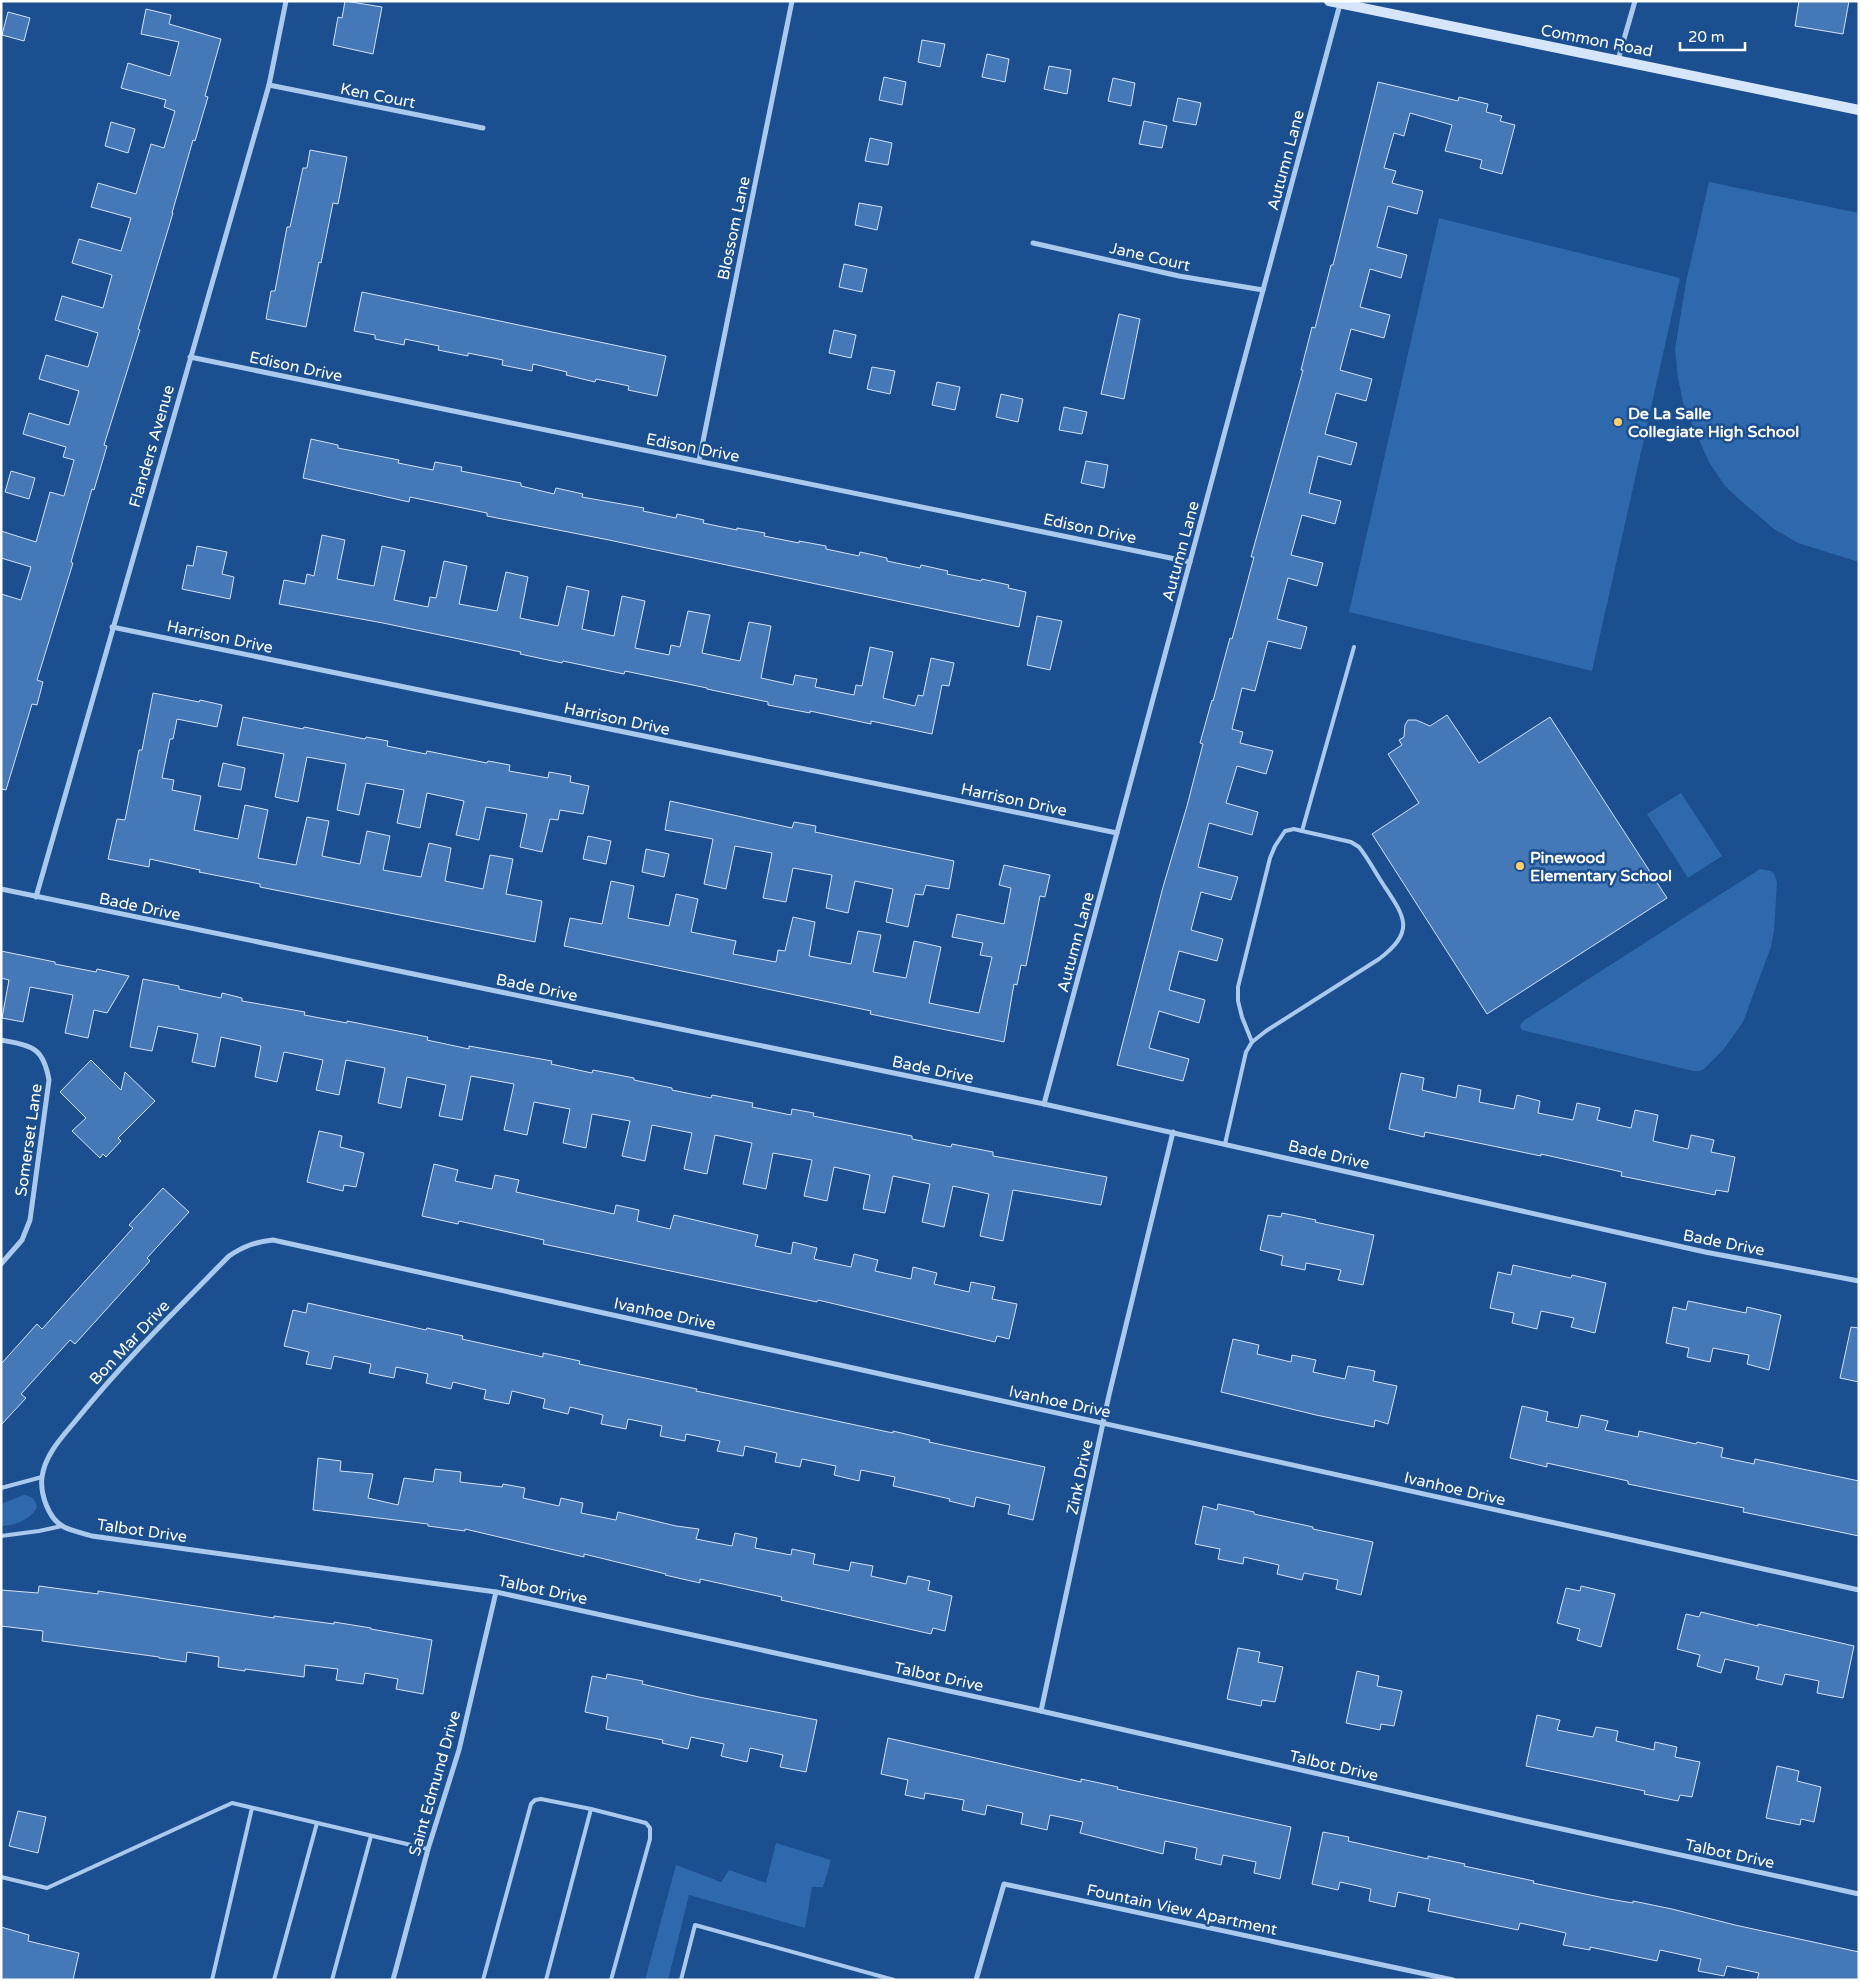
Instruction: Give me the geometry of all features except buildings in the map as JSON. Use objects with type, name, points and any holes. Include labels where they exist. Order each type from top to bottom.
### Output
[{"type":"street","name":"Flanders Avenue","points":[[36,897],[269,85],[286,1]]},
{"type":"street","name":"Blossom Lane","points":[[699,461],[792,1]]},
{"type":"street","name":"Common Road","points":[[1329,1],[1859,110]]},
{"type":"street","points":[[1618,60],[1635,1]]},
{"type":"street","name":"Autumn Lane","points":[[1044,1104],[1340,4]]},
{"type":"street","name":"Ken Court","points":[[269,85],[483,128]]},
{"type":"street","name":"Jane Court","points":[[1033,243],[1179,276],[1263,290]]},
{"type":"street","name":"Edison Drive","points":[[190,357],[1190,562]]},
{"type":"street","name":"Harrison Drive","points":[[112,627],[1117,833]]},
{"type":"street","name":"Bade Drive","points":[[1,889],[1044,1104],[1705,1252],[1859,1281]]},
{"type":"street","name":"Somerset Lane","points":[[1,1040],[22,1044],[37,1051],[46,1064],[49,1080],[30,1220],[22,1240],[1,1264]]},
{"type":"street","name":"Zink Drive","points":[[1041,1711],[1103,1423],[1173,1132]]},
{"type":"street","name":"Ivanhoe Drive","points":[[255,1242],[273,1240],[296,1244],[1859,1590]]},
{"type":"street","name":"Bon Mar Drive","points":[[42,1477],[47,1459],[58,1443],[90,1403],[144,1342],[229,1256],[255,1242]]},
{"type":"street","points":[[42,1477],[43,1496],[51,1515],[62,1526]]},
{"type":"street","name":"Talbot Drive","points":[[62,1526],[92,1536],[496,1592],[1041,1711],[1530,1822],[1859,1894]]},
{"type":"street","name":"Saint Edmund Drive","points":[[394,1980],[428,1849],[459,1750],[496,1592]]},
{"type":"street","name":"Fountain View Apartment","points":[[976,1980],[1004,1884],[1453,1980]]},
{"type":"lane","points":[[1302,831],[1354,647]]},
{"type":"lane","points":[[1225,1144],[1244,1059],[1252,1042],[1392,949],[1402,933],[1404,923],[1398,906],[1359,847],[1351,842],[1294,829],[1285,831],[1275,846],[1268,866],[1241,973],[1238,1001],[1252,1042]]},
{"type":"lane","points":[[1,1488],[42,1477]]},
{"type":"lane","points":[[1,1536],[62,1526]]},
{"type":"lane","points":[[483,1980],[531,1804],[535,1800],[541,1799],[646,1823],[650,1828],[650,1839],[611,1980]]},
{"type":"lane","points":[[1,1877],[47,1888],[232,1803],[428,1849]]},
{"type":"lane","points":[[212,1980],[252,1808]]},
{"type":"lane","points":[[546,1980],[590,1809]]},
{"type":"lane","points":[[274,1980],[317,1823]]},
{"type":"lane","points":[[332,1980],[371,1836]]},
{"type":"lane","points":[[681,1980],[695,1925],[894,1980]]},
{"type":"shaded area","points":[[1709,182],[1859,213],[1859,562],[1798,543],[1774,529],[1740,500],[1725,486],[1709,462],[1684,407],[1675,349],[1686,282]]},
{"type":"shaded area","points":[[1439,218],[1680,278],[1592,671],[1349,612]]},
{"type":"shaded area","points":[[1681,793],[1722,856],[1688,878],[1647,814]]},
{"type":"shaded area","points":[[1760,869],[1771,871],[1777,882],[1771,947],[1743,1022],[1723,1050],[1704,1069],[1693,1071],[1522,1030],[1520,1026],[1523,1021]]},
{"type":"shaded area","points":[[24,1495],[34,1500],[37,1507],[35,1511],[22,1521],[1,1526],[1,1504]]},
{"type":"shaded area","points":[[776,1843],[831,1860],[823,1887],[812,1887],[805,1928],[689,1895],[668,1980],[645,1980],[676,1865],[721,1882],[729,1870],[766,1883]]},
{"type":"place","name":"De La Salle Collegiate High School","points":[[1618,422]]},
{"type":"place","name":"Pinewood Elementary School","points":[[1520,866]]}]
